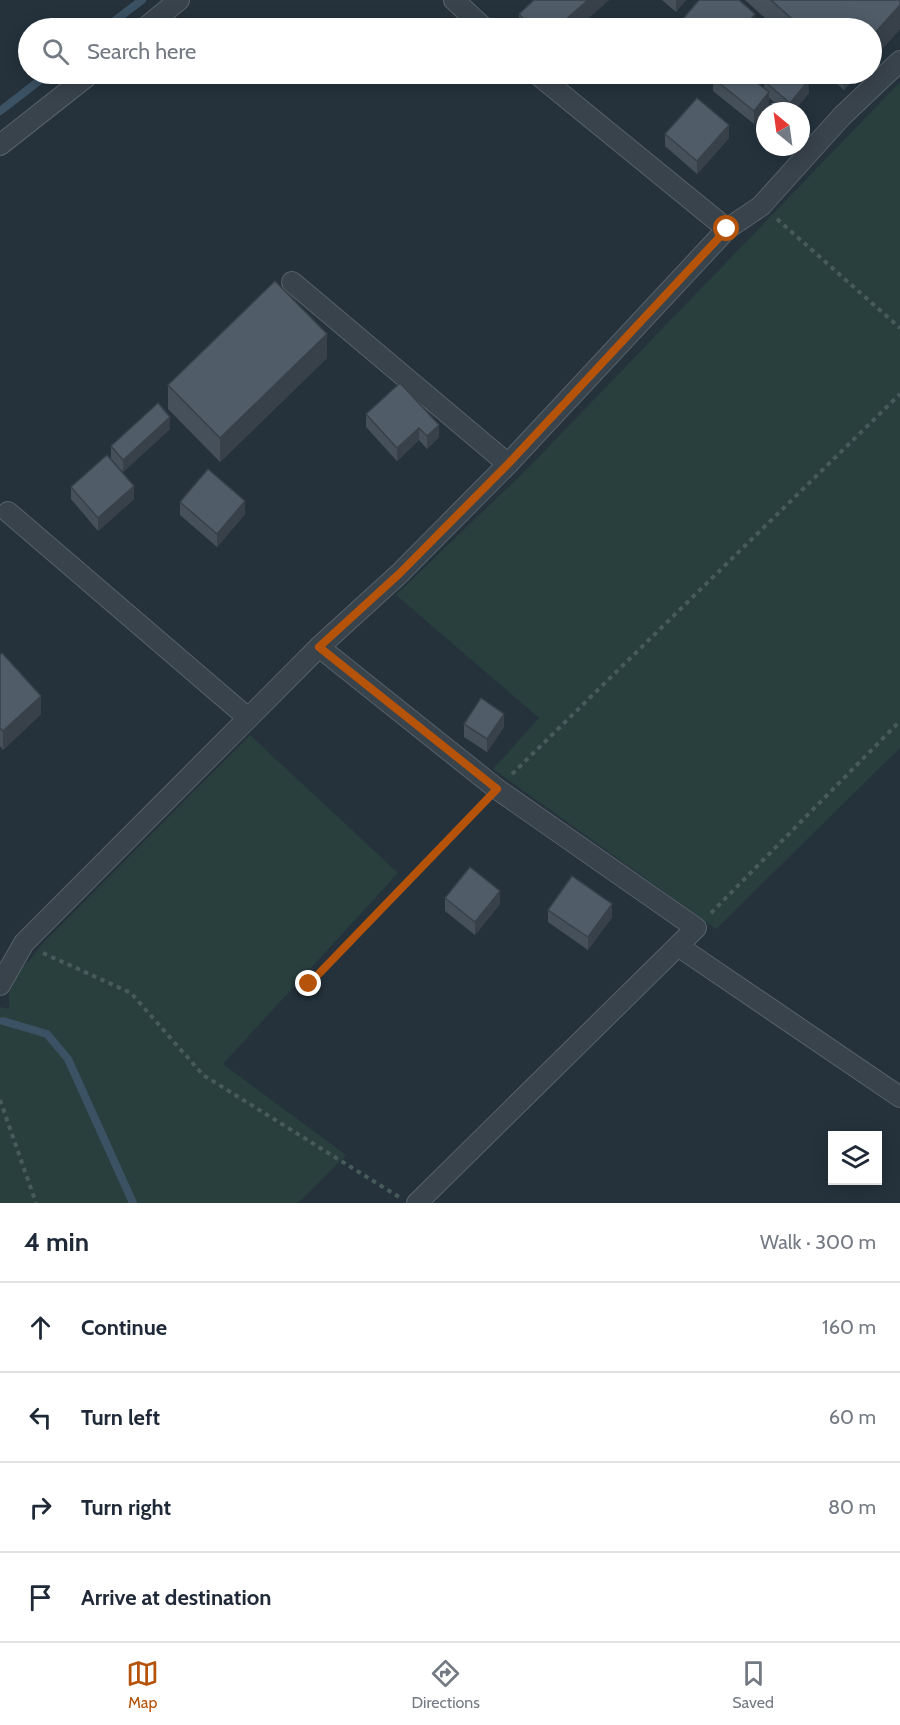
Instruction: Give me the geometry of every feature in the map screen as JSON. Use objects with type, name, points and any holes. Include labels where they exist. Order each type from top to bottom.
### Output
[{"type":"street","points":[[157,18],[179,0]]},
{"type":"street","points":[[454,0],[473,18]]},
{"type":"street","points":[[882,79],[900,62]]},
{"type":"street","points":[[0,146],[78,84]]},
{"type":"street","points":[[549,84],[727,229]]},
{"type":"street","points":[[0,985],[24,944],[319,647],[399,574],[508,464],[727,229],[762,206],[842,116],[876,84]]},
{"type":"street","points":[[292,282],[508,464]]},
{"type":"street","points":[[8,512],[248,718]]},
{"type":"street","points":[[319,647],[497,789],[696,928],[417,1203]]},
{"type":"street","points":[[678,946],[900,1097]]},
{"type":"path","points":[[762,206],[900,328]]},
{"type":"path","points":[[309,984],[497,789],[900,394]]},
{"type":"path","points":[[696,928],[900,721]]},
{"type":"path","points":[[24,944],[131,993],[203,1075],[409,1203]]},
{"type":"path","points":[[0,1100],[36,1203]]},
{"type":"green space","points":[[900,82],[900,748],[716,929],[493,769],[539,718],[396,595],[529,467]]},
{"type":"green space","points":[[250,735],[398,873],[223,1064],[346,1155],[298,1203],[0,1203],[0,1007],[9,1009],[9,985],[45,941]]},
{"type":"building","points":[[534,0],[588,0],[567,18],[523,18],[519,14]]},
{"type":"building","points":[[699,0],[739,0],[755,14],[752,18],[684,18]]},
{"type":"building","points":[[771,0],[900,0],[900,5],[882,25],[882,18],[791,18]]},
{"type":"building","points":[[720,84],[759,84],[769,92],[761,102],[756,102],[754,111]]},
{"type":"building","points":[[768,84],[806,84],[789,102]]},
{"type":"building","points":[[697,98],[729,125],[697,161],[665,134]]},
{"type":"building","points":[[275,281],[327,334],[220,438],[168,385]]},
{"type":"building","points":[[400,383],[439,425],[427,436],[419,428],[397,448],[366,414]]},
{"type":"building","points":[[158,403],[170,417],[123,460],[111,446]]},
{"type":"building","points":[[107,455],[134,486],[98,518],[71,487]]},
{"type":"building","points":[[208,469],[245,501],[217,534],[180,502]]},
{"type":"building","points":[[2,653],[41,696],[3,731],[0,728],[0,655]]},
{"type":"building","points":[[481,698],[504,714],[487,739],[464,724]]},
{"type":"building","points":[[470,867],[500,891],[475,922],[445,898]]},
{"type":"building","points":[[572,876],[612,904],[588,937],[548,910]]},
{"type":"waterway","points":[[118,18],[142,0]]},
{"type":"waterway","points":[[0,111],[35,84]]},
{"type":"waterway","points":[[3,1021],[47,1034],[68,1059],[133,1203]]},
{"type":"route","points":[[309,984],[497,789],[319,647],[399,574],[508,464],[727,229]]}]
